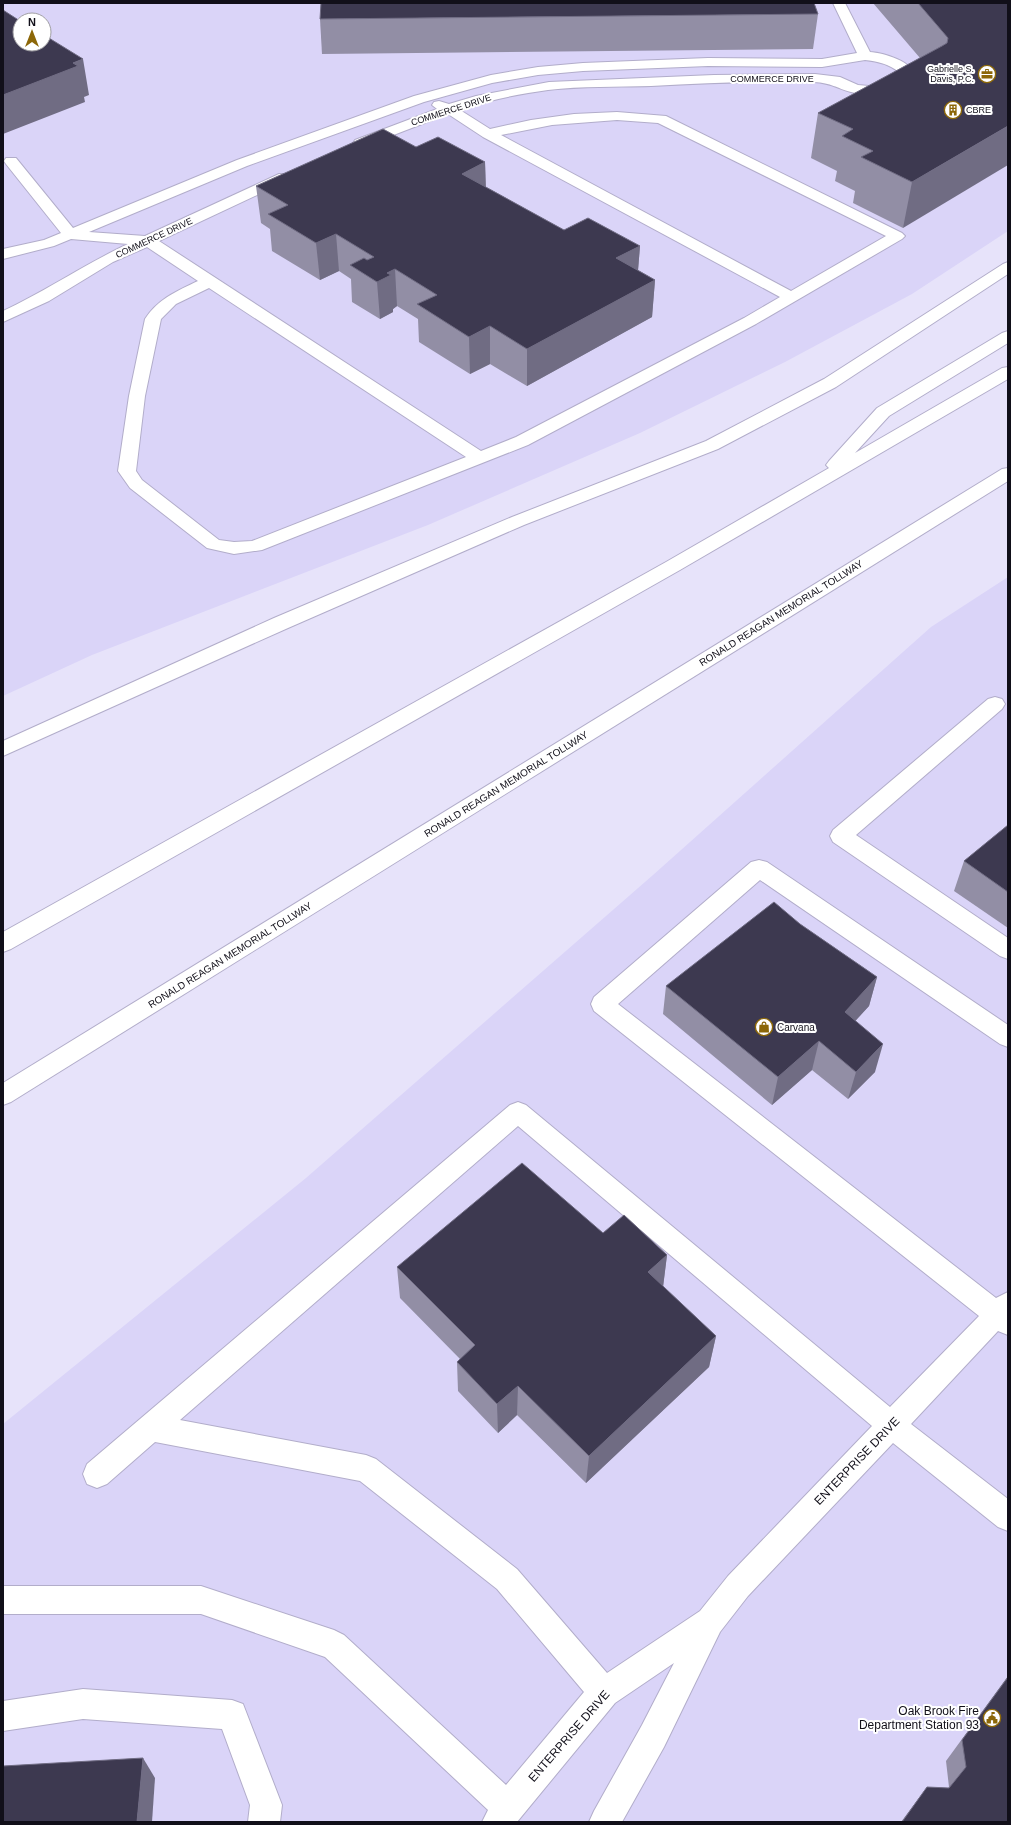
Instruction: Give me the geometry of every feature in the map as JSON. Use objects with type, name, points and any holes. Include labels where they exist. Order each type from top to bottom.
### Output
[{"type":"main road","points":[[840,3],[865,56]]},
{"type":"main road","name":"COMMERCE DRIVE","points":[[3,254],[49,243],[71,235],[169,192],[242,163],[419,99],[491,79],[538,71],[582,67],[708,62],[822,63],[865,56],[877,57],[897,64],[904,69],[907,74],[907,80],[892,89],[867,91],[855,89],[835,80],[815,78],[714,79],[549,86],[508,93],[449,109],[348,148]]},
{"type":"main road","points":[[835,80],[831,74],[831,69],[835,64],[843,59]]},
{"type":"main road","points":[[708,62],[714,79]]},
{"type":"main road","points":[[419,99],[449,109],[488,134],[791,297]]},
{"type":"main road","points":[[209,282],[169,302],[157,311],[153,319],[137,396],[127,471],[136,484],[214,544],[225,549],[256,546],[522,441],[750,321],[897,236],[660,119],[637,116],[589,116],[553,119],[488,134]]},
{"type":"main road","points":[[11,161],[71,235],[148,241],[479,458]]},
{"type":"main road","name":"COMMERCE DRIVE","points":[[5,313],[43,298],[108,259],[294,172]]},
{"type":"main road","points":[[830,383],[1008,267]]},
{"type":"main road","points":[[3,749],[281,623],[504,528],[712,445],[830,383],[1001,289]]},
{"type":"main road","points":[[821,481],[883,412],[1008,336]]},
{"type":"main road","points":[[3,943],[821,481],[1008,372]]},
{"type":"main road","name":"RONALD REAGAN MEMORIAL TOLLWAY","points":[[3,1095],[1008,473]]},
{"type":"main road","points":[[995,704],[841,836],[1008,950]]},
{"type":"main road","points":[[1004,1314],[602,1004],[759,868],[1008,1037]]},
{"type":"main road","points":[[96,1474],[518,1112],[891,1425],[1008,1517]]},
{"type":"main road","name":"ENTERPRISE DRIVE","points":[[605,1822],[653,1736],[710,1622],[738,1586],[891,1425],[1004,1314]]},
{"type":"main road","points":[[150,1428],[366,1469],[507,1579],[604,1692]]},
{"type":"main road","points":[[3,1600],[200,1600],[334,1645],[503,1815]]},
{"type":"main road","name":"ENTERPRISE DRIVE","points":[[503,1815],[604,1692],[710,1622]]},
{"type":"main road","points":[[3,1716],[83,1704],[232,1715],[266,1806],[264,1822]]},
{"type":"shaded area","points":[[3,3],[1008,3],[1008,231],[912,294],[785,362],[640,433],[428,525],[92,655],[3,696]]},
{"type":"shaded area","points":[[1008,577],[1008,1822],[3,1822],[3,1424],[306,1178],[653,875],[931,627]]},
{"type":"building","points":[[321,3],[814,3],[818,14],[320,19]]},
{"type":"building","name":"CBRE","points":[[918,3],[1008,3],[1008,126],[912,182],[861,157],[873,151],[842,136],[853,129],[818,113],[947,43],[948,38]]},
{"type":"building","points":[[3,10],[12,16],[12,52],[52,52],[52,40],[83,59],[73,63],[78,66],[3,95]]},
{"type":"building","points":[[383,129],[416,147],[438,137],[485,162],[462,174],[564,230],[588,218],[640,246],[616,258],[655,280],[527,349],[490,326],[469,337],[417,304],[437,295],[395,269],[387,273],[391,275],[377,282],[350,265],[364,258],[367,260],[374,257],[336,234],[316,243],[268,214],[288,205],[256,186]]},
{"type":"building","points":[[1008,825],[1008,892],[964,861]]},
{"type":"building","name":"Carvana","points":[[774,902],[800,924],[877,977],[845,1012],[883,1044],[856,1072],[819,1041],[778,1077],[666,986]]},
{"type":"building","points":[[522,1163],[603,1233],[624,1215],[667,1255],[648,1272],[716,1336],[589,1456],[518,1386],[497,1404],[457,1362],[475,1345],[397,1267]]},
{"type":"building","name":"Oak Brook Fire Department Station 93","points":[[1008,1677],[1008,1822],[902,1822],[927,1787],[949,1788],[966,1767],[962,1740]]},
{"type":"building","points":[[143,1758],[137,1822],[3,1822],[3,1766]]},
{"type":"place","name":"Gabrielle S. Davis, P.C.","points":[[987,74]]},
{"type":"place","name":"CBRE","points":[[953,110]]},
{"type":"place","name":"Carvana","points":[[764,1027]]},
{"type":"place","name":"Oak Brook Fire Department Station 93","points":[[992,1718]]}]
